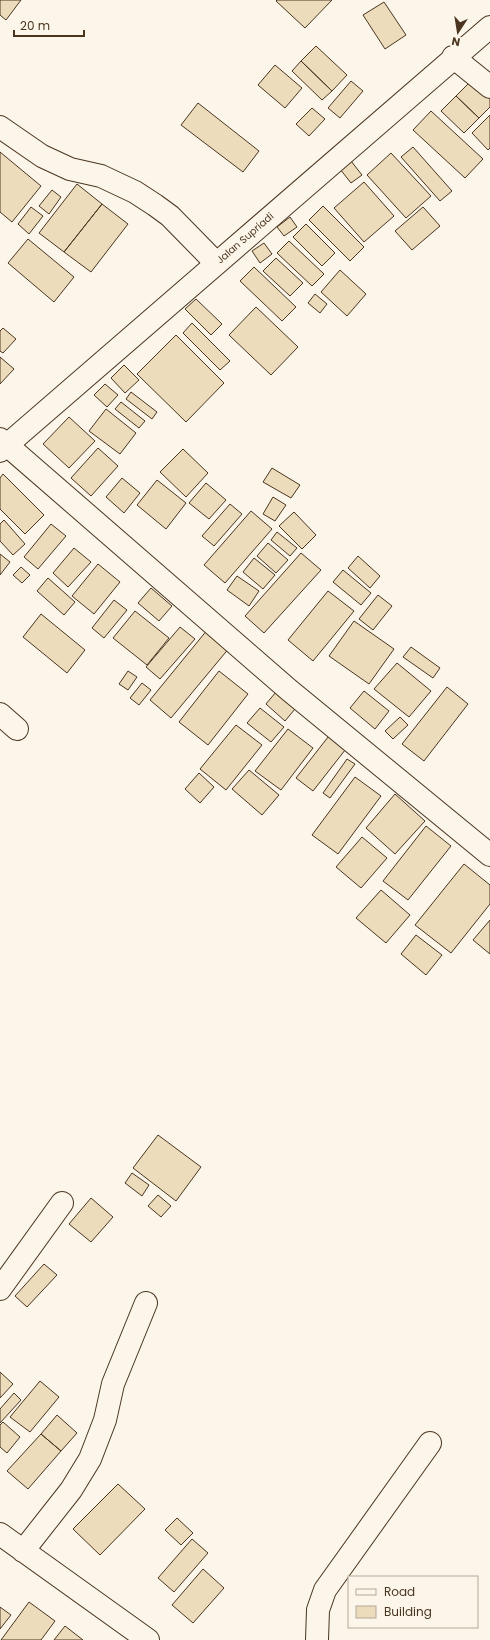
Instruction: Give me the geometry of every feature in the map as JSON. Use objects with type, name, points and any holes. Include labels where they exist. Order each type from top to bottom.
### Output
[{"type":"street","name":"Jalan Supriadi","points":[[2,445],[490,27]]},
{"type":"street","points":[[453,58],[490,87]]},
{"type":"street","points":[[0,127],[42,156],[70,169],[101,176],[135,192],[170,216],[216,263]]},
{"type":"street","points":[[2,445],[289,690],[490,855]]},
{"type":"street","points":[[0,714],[17,729]]},
{"type":"street","points":[[0,1289],[62,1204]]},
{"type":"street","points":[[23,1551],[71,1490],[90,1459],[105,1420],[113,1384],[146,1303]]},
{"type":"street","points":[[317,1640],[318,1610],[325,1590],[430,1443]]},
{"type":"street","points":[[0,1534],[148,1640]]},
{"type":"building","points":[[0,0],[21,0],[6,20],[0,15]]},
{"type":"building","points":[[332,0],[305,28],[276,1]]},
{"type":"building","points":[[384,2],[406,35],[385,49],[363,15]]},
{"type":"building","points":[[316,46],[347,75],[332,91],[301,61]]},
{"type":"building","points":[[301,61],[332,91],[322,100],[292,71]]},
{"type":"building","points":[[275,65],[302,88],[285,108],[258,85]]},
{"type":"building","points":[[472,80],[490,98],[490,107],[479,118],[456,96]]},
{"type":"building","points":[[351,81],[363,91],[340,118],[328,108]]},
{"type":"building","points":[[456,96],[479,118],[464,133],[441,111]]},
{"type":"building","points":[[198,103],[259,151],[243,172],[181,125]]},
{"type":"building","points":[[312,108],[325,119],[309,136],[296,124]]},
{"type":"building","points":[[431,111],[483,159],[465,178],[413,130]]},
{"type":"building","points":[[490,115],[490,148],[488,150],[472,133]]},
{"type":"building","points":[[413,147],[452,191],[440,201],[401,157]]},
{"type":"building","points":[[0,152],[41,186],[12,222],[0,212]]},
{"type":"building","points":[[391,153],[431,196],[406,218],[367,175]]},
{"type":"building","points":[[351,161],[362,175],[351,183],[340,169]]},
{"type":"building","points":[[364,182],[394,216],[364,242],[334,208]]},
{"type":"building","points":[[77,184],[102,204],[64,252],[39,233]]},
{"type":"building","points":[[52,190],[61,197],[49,214],[39,206]]},
{"type":"building","points":[[102,204],[128,224],[91,272],[64,252]]},
{"type":"building","points":[[323,206],[364,247],[350,261],[309,220]]},
{"type":"building","points":[[31,207],[43,216],[29,234],[18,224]]},
{"type":"building","points":[[423,207],[440,226],[412,250],[395,231]]},
{"type":"building","points":[[290,217],[297,227],[284,236],[277,227]]},
{"type":"building","points":[[306,224],[335,253],[322,266],[293,237]]},
{"type":"building","points":[[28,239],[74,277],[54,302],[8,263]]},
{"type":"building","points":[[289,241],[324,274],[312,286],[277,253]]},
{"type":"building","points":[[264,243],[272,254],[260,263],[252,251]]},
{"type":"building","points":[[276,258],[303,283],[290,296],[263,271]]},
{"type":"building","points":[[254,267],[296,307],[282,321],[240,281]]},
{"type":"building","points":[[340,270],[366,294],[347,316],[321,292]]},
{"type":"building","points":[[315,294],[327,304],[320,313],[308,303]]},
{"type":"building","points":[[196,299],[222,324],[211,335],[185,309]]},
{"type":"building","points":[[256,307],[298,347],[271,375],[229,335]]},
{"type":"building","points":[[192,323],[230,361],[220,370],[183,333]]},
{"type":"building","points":[[3,328],[16,339],[3,353],[0,351],[0,331]]},
{"type":"building","points":[[176,335],[224,383],[186,422],[137,374]]},
{"type":"building","points":[[0,357],[14,369],[0,384]]},
{"type":"building","points":[[124,365],[139,380],[125,393],[111,378]]},
{"type":"building","points":[[105,384],[118,395],[107,407],[94,395]]},
{"type":"building","points":[[131,392],[157,412],[152,419],[126,399]]},
{"type":"building","points":[[121,402],[145,421],[139,428],[115,409]]},
{"type":"building","points":[[106,409],[136,433],[120,454],[89,431]]},
{"type":"building","points":[[69,417],[95,441],[69,468],[43,444]]},
{"type":"building","points":[[98,448],[118,466],[91,496],[71,478]]},
{"type":"building","points":[[183,449],[208,473],[186,497],[160,472]]},
{"type":"building","points":[[272,468],[300,485],[291,498],[263,482]]},
{"type":"building","points":[[3,474],[44,515],[25,534],[0,509],[0,478]]},
{"type":"building","points":[[122,478],[140,493],[124,513],[106,497]]},
{"type":"building","points":[[157,480],[186,503],[166,529],[137,505]]},
{"type":"building","points":[[206,483],[226,500],[209,519],[189,503]]},
{"type":"building","points":[[273,497],[286,505],[275,521],[263,514]]},
{"type":"building","points":[[230,504],[242,514],[214,546],[202,536]]},
{"type":"building","points":[[251,511],[272,529],[225,583],[204,565]]},
{"type":"building","points":[[294,512],[316,535],[302,549],[279,526]]},
{"type":"building","points":[[4,520],[25,544],[13,555],[0,541],[0,524]]},
{"type":"building","points":[[51,524],[66,536],[38,569],[24,557]]},
{"type":"building","points":[[277,532],[297,548],[290,556],[271,540]]},
{"type":"building","points":[[268,543],[288,560],[276,573],[257,556]]},
{"type":"building","points":[[74,548],[91,562],[68,587],[53,573]]},
{"type":"building","points":[[301,553],[321,570],[264,633],[245,616]]},
{"type":"building","points":[[0,554],[10,562],[0,575]]},
{"type":"building","points":[[358,556],[380,576],[370,588],[348,568]]},
{"type":"building","points":[[254,558],[275,575],[263,589],[243,572]]},
{"type":"building","points":[[98,564],[120,582],[94,614],[72,596]]},
{"type":"building","points":[[21,567],[30,575],[22,583],[13,575]]},
{"type":"building","points":[[343,570],[371,593],[361,605],[333,582]]},
{"type":"building","points":[[237,576],[259,591],[249,606],[227,590]]},
{"type":"building","points":[[48,578],[75,602],[64,615],[37,591]]},
{"type":"building","points":[[151,588],[172,606],[159,621],[138,603]]},
{"type":"building","points":[[328,591],[354,611],[313,661],[288,640]]},
{"type":"building","points":[[378,595],[392,606],[373,630],[359,619]]},
{"type":"building","points":[[114,600],[127,610],[104,638],[92,628]]},
{"type":"building","points":[[135,611],[169,638],[147,665],[113,638]]},
{"type":"building","points":[[41,614],[85,650],[67,673],[23,637]]},
{"type":"building","points":[[354,621],[394,649],[369,684],[329,656]]},
{"type":"building","points":[[180,627],[195,639],[160,679],[146,667]]},
{"type":"building","points":[[208,629],[230,647],[171,718],[150,700]]},
{"type":"building","points":[[411,647],[440,668],[433,678],[403,657]]},
{"type":"building","points":[[397,663],[431,691],[409,717],[374,689]]},
{"type":"building","points":[[128,671],[137,677],[128,690],[119,684]]},
{"type":"building","points":[[219,671],[248,694],[208,745],[179,722]]},
{"type":"building","points":[[142,683],[151,690],[139,705],[130,698]]},
{"type":"building","points":[[281,686],[300,703],[285,721],[266,704]]},
{"type":"building","points":[[447,687],[468,704],[424,761],[402,744]]},
{"type":"building","points":[[364,691],[389,711],[375,729],[350,708]]},
{"type":"building","points":[[260,708],[284,727],[271,742],[247,723]]},
{"type":"building","points":[[400,717],[408,725],[393,739],[385,731]]},
{"type":"building","points":[[236,725],[262,745],[226,790],[200,769]]},
{"type":"building","points":[[288,729],[313,748],[281,790],[255,771]]},
{"type":"building","points":[[332,732],[349,745],[313,791],[296,778]]},
{"type":"building","points":[[347,759],[355,764],[330,798],[323,793]]},
{"type":"building","points":[[249,770],[279,795],[262,815],[232,789]]},
{"type":"building","points":[[199,773],[214,787],[200,803],[185,789]]},
{"type":"building","points":[[355,777],[381,796],[338,854],[312,835]]},
{"type":"building","points":[[395,794],[425,821],[395,854],[366,828]]},
{"type":"building","points":[[426,826],[451,846],[408,900],[383,881]]},
{"type":"building","points":[[362,837],[387,858],[361,888],[336,867]]},
{"type":"building","points":[[464,864],[490,885],[490,904],[451,953],[415,925]]},
{"type":"building","points":[[381,890],[410,915],[386,943],[356,918]]},
{"type":"building","points":[[490,920],[490,954],[473,940]]},
{"type":"building","points":[[416,935],[442,955],[426,975],[401,954]]},
{"type":"building","points":[[158,1135],[201,1167],[176,1201],[133,1168]]},
{"type":"building","points":[[132,1173],[149,1185],[142,1196],[125,1183]]},
{"type":"building","points":[[158,1195],[171,1206],[161,1217],[148,1206]]},
{"type":"building","points":[[91,1198],[113,1217],[91,1242],[69,1224]]},
{"type":"building","points":[[44,1264],[57,1275],[27,1307],[15,1296]]},
{"type":"building","points":[[0,1372],[13,1384],[0,1398]]},
{"type":"building","points":[[40,1381],[59,1397],[30,1432],[10,1417]]},
{"type":"building","points":[[14,1393],[21,1400],[0,1423],[0,1409]]},
{"type":"building","points":[[57,1415],[77,1433],[61,1451],[41,1434]]},
{"type":"building","points":[[3,1422],[20,1437],[7,1453],[0,1447],[0,1425]]},
{"type":"building","points":[[41,1434],[61,1451],[28,1489],[7,1471]]},
{"type":"building","points":[[118,1484],[145,1509],[100,1555],[73,1529]]},
{"type":"building","points":[[177,1518],[193,1533],[181,1545],[165,1530]]},
{"type":"building","points":[[192,1539],[208,1553],[174,1592],[158,1578]]},
{"type":"building","points":[[203,1569],[224,1588],[193,1623],[172,1605]]},
{"type":"building","points":[[29,1602],[55,1621],[41,1640],[1,1640]]},
{"type":"building","points":[[0,1607],[11,1615],[0,1629]]},
{"type":"building","points":[[65,1626],[83,1640],[54,1640]]}]
